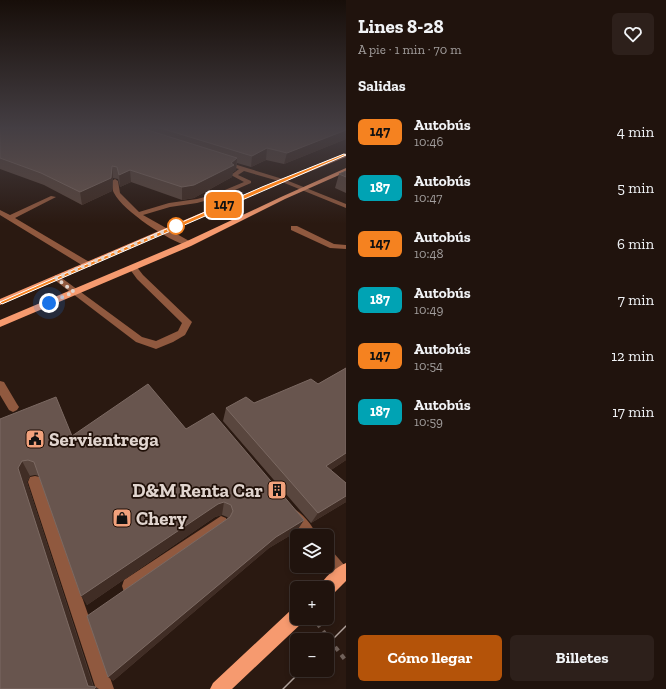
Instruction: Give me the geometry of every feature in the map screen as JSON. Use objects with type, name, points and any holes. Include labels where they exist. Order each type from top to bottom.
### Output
[{"type":"main road","points":[[0,302],[231,202],[336,159]]},
{"type":"main road","points":[[0,324],[188,244],[346,170]]},
{"type":"main road","points":[[334,581],[344,572]]},
{"type":"main road","points":[[219,689],[290,623]]},
{"type":"street","points":[[215,160],[284,181],[346,206]]},
{"type":"street","points":[[140,214],[169,205],[197,201],[215,196],[249,182],[234,175],[243,168]]},
{"type":"street","points":[[115,181],[117,193],[130,207],[188,244]]},
{"type":"street","points":[[229,190],[246,196]]},
{"type":"street","points":[[215,196],[231,202]]},
{"type":"street","points":[[10,218],[53,197]]},
{"type":"street","points":[[0,212],[88,265]]},
{"type":"street","points":[[294,228],[333,246],[346,247]]},
{"type":"street","points":[[56,278],[139,340],[156,345],[170,340],[182,333],[187,322],[140,277],[133,268]]},
{"type":"street","points":[[0,385],[13,407]]},
{"type":"street","points":[[35,482],[89,615],[105,689]]},
{"type":"street","points":[[282,502],[304,529]]},
{"type":"street","points":[[120,593],[221,522]]},
{"type":"street","points":[[334,563],[344,572]]},
{"type":"path","points":[[318,625],[346,661]]},
{"type":"building","points":[[3,159],[236,159],[231,163],[234,165],[194,185],[182,187],[130,170],[119,175],[117,167],[112,166],[111,178],[80,192],[41,173]]},
{"type":"building","points":[[346,171],[346,177],[339,174]]},
{"type":"building","points":[[346,368],[346,453],[326,466],[346,483],[346,496],[318,513],[226,408],[246,397],[254,403],[311,379],[318,384]]},
{"type":"building","name":"Chery","points":[[148,384],[186,429],[213,413],[304,520],[276,537],[108,677],[87,616],[230,517],[233,511],[231,505],[224,502],[218,504],[81,596],[34,462],[28,460],[22,461],[18,468],[88,686],[96,687],[94,689],[0,689],[0,419],[56,397],[72,436]]},
{"type":"tram line","points":[[334,638],[346,626]]},
{"type":"tram line","points":[[283,689],[295,677]]},
{"type":"bus line","name":"147","points":[[0,302],[264,188],[336,159]]},
{"type":"place","name":"Servientrega","points":[[35,439]]},
{"type":"place","name":"D&M Renta Car","points":[[277,490]]},
{"type":"place","name":"Chery","points":[[122,518]]},
{"type":"route","points":[[49,303],[74,292],[56,278],[179,225],[176,226]]}]
